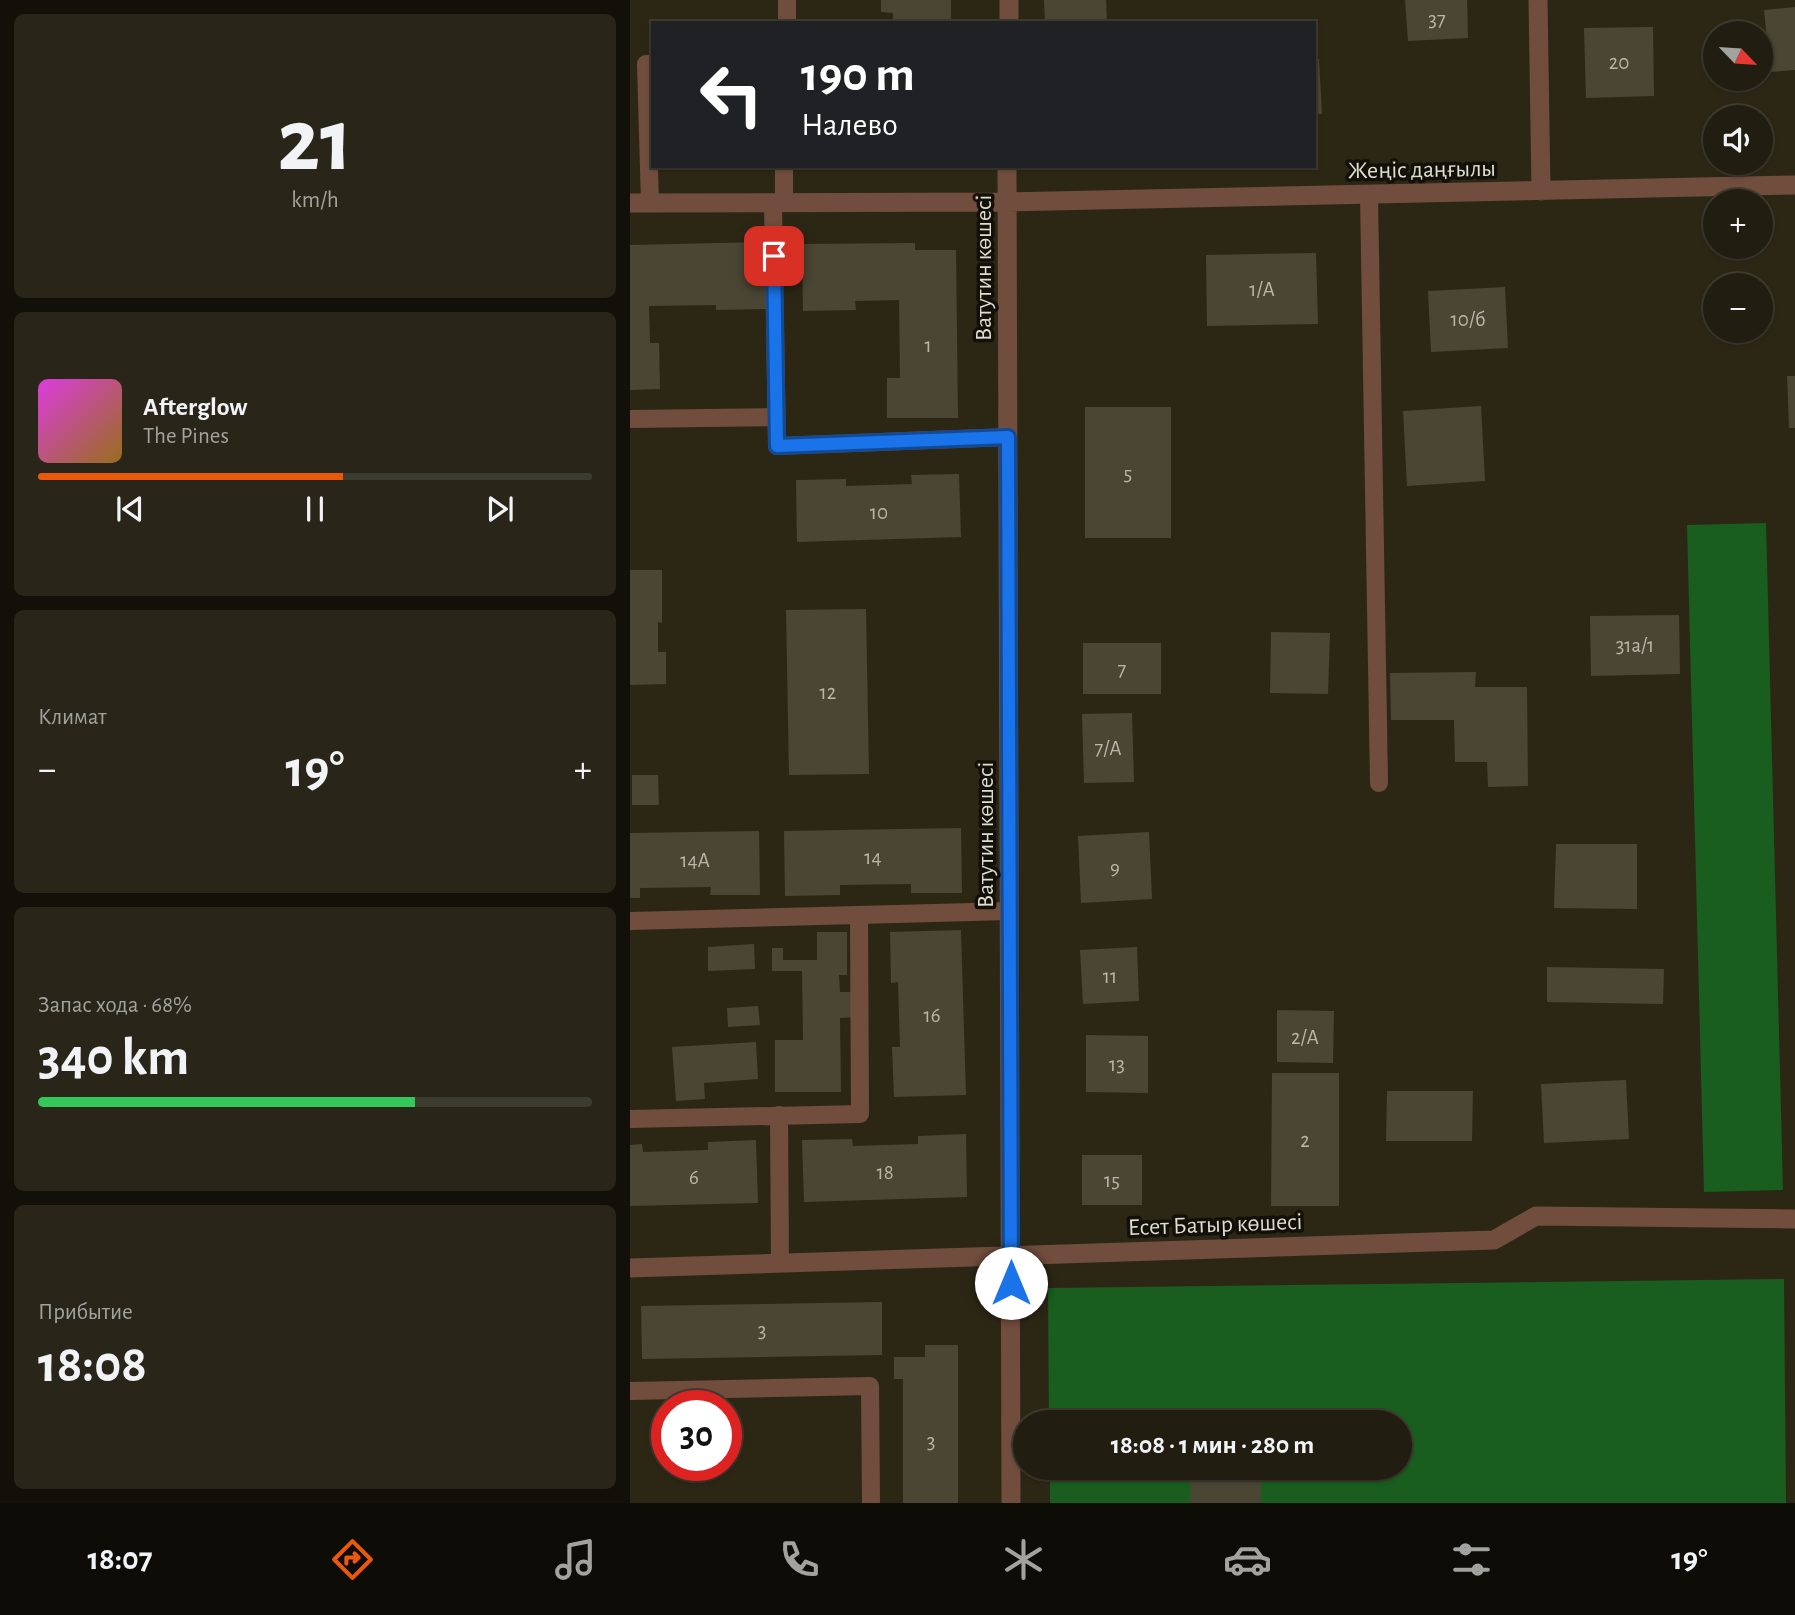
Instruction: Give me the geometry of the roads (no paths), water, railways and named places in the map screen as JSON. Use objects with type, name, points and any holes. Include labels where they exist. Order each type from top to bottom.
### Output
[{"type":"street","points":[[1009,0],[1009,21]]},
{"type":"street","points":[[1538,0],[1541,191]]},
{"type":"street","name":"Ватутин көшесі","points":[[1007,168],[1011,1503]]},
{"type":"street","name":"Жеңіс даңғылы","points":[[630,203],[1007,202],[1795,185]]},
{"type":"street","name":"Есет Батыр көшесі","points":[[630,1268],[1494,1240],[1536,1216],[1795,1219]]},
{"type":"lane","points":[[787,0],[787,21]]},
{"type":"lane","points":[[650,203],[646,64],[651,64]]},
{"type":"lane","points":[[784,168],[778,203],[777,446],[1008,437]]},
{"type":"lane","points":[[1368,195],[1379,783]]},
{"type":"lane","points":[[630,419],[776,416]]},
{"type":"lane","points":[[630,921],[1010,911]]},
{"type":"lane","points":[[630,1119],[860,1114],[859,915]]},
{"type":"lane","points":[[779,1115],[780,1263]]},
{"type":"lane","points":[[630,1391],[870,1386],[871,1503]]}]
